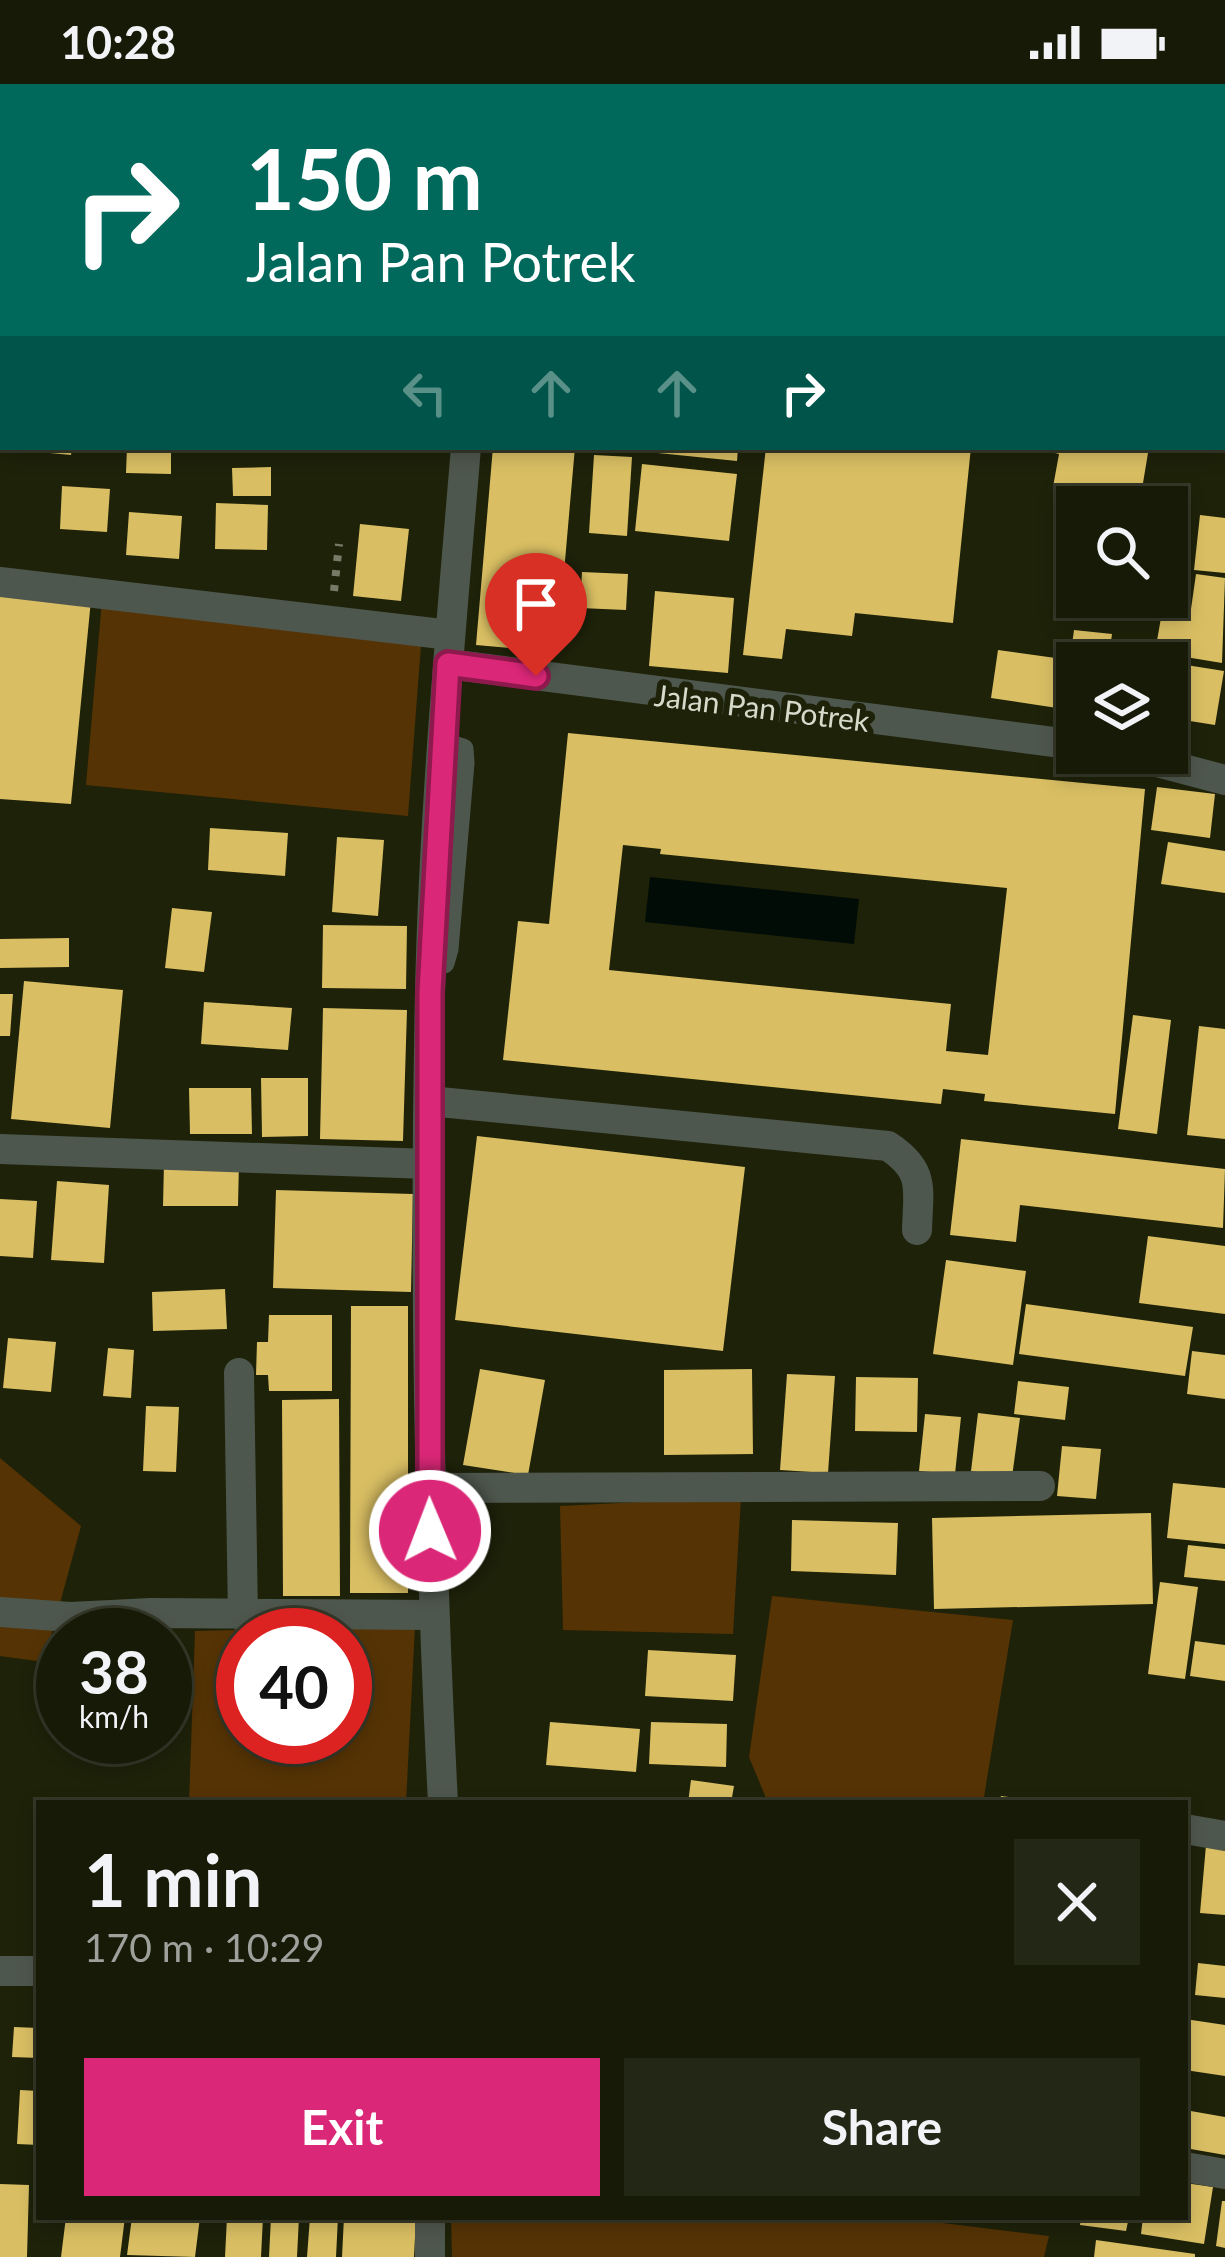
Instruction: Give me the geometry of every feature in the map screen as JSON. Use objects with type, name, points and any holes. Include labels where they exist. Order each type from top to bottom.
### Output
[{"type":"street","points":[[443,1800],[429,1488],[431,963],[466,450]]},
{"type":"street","name":"Jalan Pan Potrek","points":[[0,581],[1056,742]]},
{"type":"street","points":[[1188,770],[1225,780]]},
{"type":"street","points":[[429,1101],[888,1146],[915,1171],[917,1230]]},
{"type":"street","points":[[0,1149],[429,1164]]},
{"type":"street","points":[[239,1373],[244,1608]]},
{"type":"street","points":[[429,1488],[1040,1486]]},
{"type":"street","points":[[0,1612],[70,1617],[216,1615]]},
{"type":"street","points":[[372,1616],[433,1616]]},
{"type":"street","points":[[1188,1830],[1225,1836]]},
{"type":"street","points":[[0,1971],[36,1971]]},
{"type":"street","points":[[1188,2168],[1225,2174]]},
{"type":"street","points":[[430,2220],[430,2257]]},
{"type":"shaded area","points":[[102,600],[422,632],[408,816],[86,785]]},
{"type":"shaded area","points":[[650,877],[859,899],[854,944],[645,922]]},
{"type":"shaded area","points":[[0,1458],[81,1526],[59,1608],[36,1608],[36,1661],[0,1656]]},
{"type":"shaded area","points":[[741,1497],[733,1634],[563,1630],[560,1506]]},
{"type":"shaded area","points":[[772,1596],[1013,1620],[983,1800],[767,1800],[749,1757]]},
{"type":"shaded area","points":[[415,1626],[406,1800],[189,1800],[195,1631],[216,1631],[216,1764],[372,1764],[372,1627]]},
{"type":"shaded area","points":[[451,2220],[918,2220],[1049,2236],[1044,2257],[452,2257]]},
{"type":"building","points":[[18,450],[72,450],[71,455]]},
{"type":"building","points":[[127,450],[171,450],[171,474],[126,473]]},
{"type":"building","points":[[493,450],[575,450],[557,652],[476,645]]},
{"type":"building","points":[[628,450],[738,450],[737,461]]},
{"type":"building","points":[[766,450],[971,450],[953,623],[855,613],[852,636],[786,629],[782,659],[743,655]]},
{"type":"building","points":[[1043,450],[1148,450],[1142,486],[1053,487],[1059,454]]},
{"type":"building","points":[[594,455],[632,457],[627,536],[589,533]]},
{"type":"building","points":[[642,464],[737,474],[729,541],[635,531]]},
{"type":"building","points":[[271,467],[271,496],[233,496],[232,468]]},
{"type":"building","points":[[62,486],[110,489],[107,532],[60,529]]},
{"type":"building","points":[[216,503],[268,505],[267,550],[215,549]]},
{"type":"building","points":[[129,512],[182,516],[179,559],[126,555]]},
{"type":"building","points":[[1200,515],[1225,518],[1225,573],[1194,570]]},
{"type":"building","points":[[360,524],[409,529],[401,601],[353,596]]},
{"type":"building","points":[[582,572],[628,574],[626,610],[580,608]]},
{"type":"building","points":[[1196,574],[1225,578],[1222,663],[1188,657],[1188,642],[1157,642],[1161,618],[1190,616]]},
{"type":"building","points":[[655,591],[734,598],[728,673],[649,666]]},
{"type":"building","points":[[0,593],[91,600],[71,804],[0,799]]},
{"type":"building","points":[[1074,630],[1112,634],[1111,642],[1072,642]]},
{"type":"building","points":[[998,650],[1056,658],[1056,708],[991,698]]},
{"type":"building","points":[[1188,665],[1224,671],[1215,725],[1188,721]]},
{"type":"building","points":[[568,733],[1145,789],[1115,1114],[984,1101],[985,1094],[943,1089],[941,1104],[503,1060],[518,921],[549,924]],"holes":[[[623,845],[661,849],[660,854],[1007,888],[988,1055],[946,1051],[951,1004],[609,970]]]},
{"type":"building","points":[[1157,787],[1215,794],[1210,838],[1151,830]]},
{"type":"building","points":[[210,828],[288,833],[285,876],[208,870]]},
{"type":"building","points":[[337,837],[384,840],[378,916],[332,912]]},
{"type":"building","points":[[1168,842],[1225,851],[1225,893],[1161,884]]},
{"type":"building","points":[[172,908],[212,912],[204,972],[165,968]]},
{"type":"building","points":[[323,925],[407,926],[406,989],[322,988]]},
{"type":"building","points":[[69,938],[69,967],[0,968],[0,939]]},
{"type":"building","points":[[24,981],[123,990],[110,1128],[11,1119]]},
{"type":"building","points":[[0,994],[13,994],[10,1036],[0,1036]]},
{"type":"building","points":[[204,1002],[292,1008],[288,1050],[201,1044]]},
{"type":"building","points":[[323,1008],[407,1010],[403,1141],[320,1139]]},
{"type":"building","points":[[1133,1015],[1171,1020],[1157,1134],[1118,1129]]},
{"type":"building","points":[[1199,1026],[1225,1029],[1225,1139],[1187,1135]]},
{"type":"building","points":[[261,1078],[308,1078],[308,1136],[262,1137]]},
{"type":"building","points":[[189,1088],[251,1088],[252,1134],[190,1134]]},
{"type":"building","points":[[477,1136],[745,1167],[723,1351],[455,1320]]},
{"type":"building","points":[[961,1139],[1225,1169],[1223,1228],[1020,1205],[1016,1242],[950,1235]]},
{"type":"building","points":[[164,1162],[239,1162],[238,1206],[163,1206]]},
{"type":"building","points":[[57,1181],[109,1185],[104,1263],[51,1260]]},
{"type":"building","points":[[276,1190],[413,1194],[411,1292],[273,1288]]},
{"type":"building","points":[[0,1199],[37,1201],[33,1258],[0,1256]]},
{"type":"building","points":[[1148,1236],[1225,1246],[1225,1314],[1139,1303]]},
{"type":"building","points":[[946,1260],[1026,1271],[1013,1365],[933,1354]]},
{"type":"building","points":[[225,1289],[227,1329],[153,1331],[152,1292]]},
{"type":"building","points":[[1026,1304],[1193,1327],[1185,1376],[1019,1354]]},
{"type":"building","points":[[351,1306],[408,1306],[408,1593],[350,1593]]},
{"type":"building","points":[[269,1315],[332,1315],[332,1391],[269,1391],[268,1375],[256,1375],[257,1342],[268,1342]]},
{"type":"building","points":[[8,1338],[56,1342],[51,1392],[3,1388]]},
{"type":"building","points":[[108,1348],[134,1350],[131,1398],[103,1396]]},
{"type":"building","points":[[1192,1351],[1225,1355],[1225,1399],[1187,1394]]},
{"type":"building","points":[[480,1369],[545,1380],[528,1475],[463,1465]]},
{"type":"building","points":[[752,1369],[753,1454],[664,1455],[664,1370]]},
{"type":"building","points":[[787,1374],[835,1376],[828,1473],[780,1470]]},
{"type":"building","points":[[856,1377],[918,1378],[917,1432],[855,1431]]},
{"type":"building","points":[[1018,1381],[1069,1387],[1065,1420],[1014,1414]]},
{"type":"building","points":[[339,1399],[340,1596],[283,1596],[282,1400]]},
{"type":"building","points":[[146,1406],[179,1407],[176,1472],[143,1471]]},
{"type":"building","points":[[978,1413],[1020,1418],[1012,1477],[971,1471]]},
{"type":"building","points":[[925,1414],[961,1417],[955,1474],[919,1471]]},
{"type":"building","points":[[1062,1446],[1101,1449],[1096,1499],[1057,1496]]},
{"type":"building","points":[[1173,1483],[1225,1488],[1225,1544],[1167,1538]]},
{"type":"building","points":[[1151,1513],[1153,1604],[934,1609],[932,1518]]},
{"type":"building","points":[[792,1520],[898,1523],[896,1575],[791,1571]]},
{"type":"building","points":[[1188,1545],[1225,1549],[1225,1581],[1184,1577]]},
{"type":"building","points":[[1160,1582],[1198,1587],[1185,1679],[1148,1674]]},
{"type":"building","points":[[1195,1641],[1225,1645],[1225,1681],[1190,1676]]},
{"type":"building","points":[[648,1650],[736,1655],[733,1701],[645,1696]]},
{"type":"building","points":[[550,1722],[640,1729],[636,1772],[546,1765]]},
{"type":"building","points":[[651,1722],[727,1724],[726,1767],[649,1764]]},
{"type":"building","points":[[691,1780],[734,1786],[732,1800],[688,1800]]},
{"type":"building","points":[[1206,1845],[1225,1846],[1225,1915],[1200,1913]]},
{"type":"building","points":[[1198,1963],[1225,1966],[1225,1998],[1195,1995]]},
{"type":"building","points":[[1188,2019],[1225,2025],[1225,2076],[1188,2070]]},
{"type":"building","points":[[14,2027],[36,2028],[36,2058],[12,2057]]},
{"type":"building","points":[[20,2090],[36,2091],[36,2145],[17,2144]]},
{"type":"building","points":[[1188,2111],[1225,2117],[1225,2155],[1188,2149]]},
{"type":"building","points":[[1188,2183],[1213,2187],[1204,2244],[1141,2234],[1143,2220],[1188,2220]]},
{"type":"building","points":[[0,2184],[29,2185],[27,2257],[0,2257]]},
{"type":"building","points":[[1225,2201],[1225,2248],[1216,2246]]},
{"type":"building","points":[[66,2220],[125,2220],[120,2257],[61,2257]]},
{"type":"building","points":[[132,2220],[200,2220],[195,2257],[127,2255]]},
{"type":"building","points":[[227,2220],[263,2220],[261,2257],[225,2257]]},
{"type":"building","points":[[271,2220],[299,2220],[297,2257],[269,2257]]},
{"type":"building","points":[[310,2220],[338,2220],[336,2257],[307,2257]]},
{"type":"building","points":[[344,2220],[416,2220],[414,2257],[342,2257]]},
{"type":"building","points":[[1081,2220],[1128,2220],[1126,2231],[1080,2225]]},
{"type":"building","points":[[1096,2240],[1195,2254],[1195,2257],[1094,2257]]},
{"type":"route","points":[[430,1531],[430,992],[448,664],[536,676]]}]
